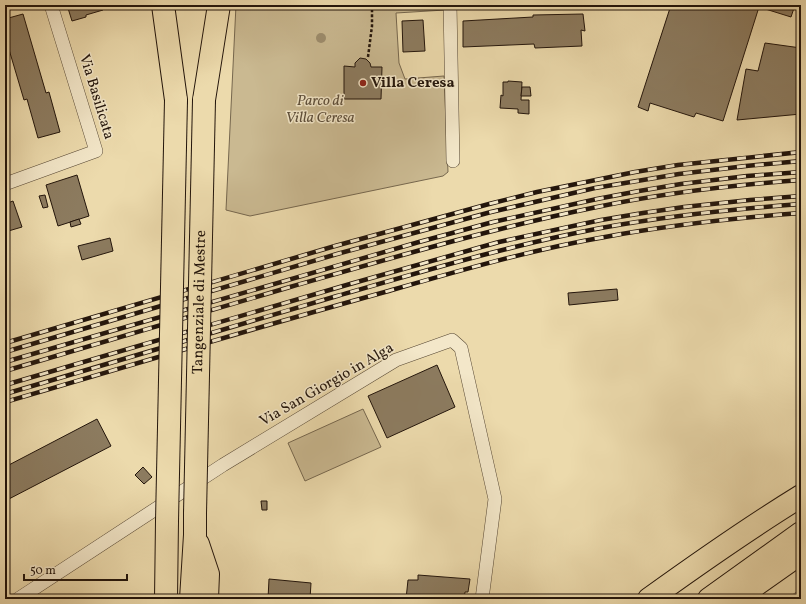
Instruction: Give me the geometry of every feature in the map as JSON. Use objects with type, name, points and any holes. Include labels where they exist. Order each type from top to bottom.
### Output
[{"type":"highway","points":[[163,5],[176,100]]},
{"type":"highway","name":"Tangenziale di Mestre","points":[[166,599],[178,5]]},
{"type":"highway","name":"Tangenziale di Mestre","points":[[191,599],[196,513],[205,5]]},
{"type":"highway","points":[[204,100],[219,5]]},
{"type":"highway","points":[[649,599],[727,544],[801,496]]},
{"type":"highway","points":[[709,599],[801,533]]},
{"type":"highway","points":[[195,535],[208,574],[207,599]]},
{"type":"highway","points":[[736,599],[801,552]]},
{"type":"highway","points":[[157,599],[167,564]]},
{"type":"street","name":"Via Basilicata","points":[[5,184],[96,152],[51,5]]},
{"type":"street","points":[[450,5],[453,161]]},
{"type":"street","name":"Via San Giorgio in Alga","points":[[18,599],[223,465],[396,360],[452,340],[461,348],[495,499],[482,599]]},
{"type":"path","points":[[368,57],[372,26],[372,5]]},
{"type":"green space","name":"Parco di Villa Ceresa","points":[[236,5],[445,5],[445,10],[396,13],[399,63],[405,79],[444,76],[448,172],[443,176],[250,216],[226,210]]},
{"type":"green space","points":[[363,409],[381,447],[305,481],[288,443]]},
{"type":"building","points":[[67,5],[101,5],[103,10],[72,21]]},
{"type":"building","points":[[671,5],[795,5],[791,17],[759,7],[723,121],[696,113],[694,117],[650,103],[648,111],[638,107]]},
{"type":"building","points":[[23,14],[46,93],[49,92],[60,132],[38,138],[27,99],[24,100],[5,36],[5,19]]},
{"type":"building","points":[[583,14],[585,31],[581,30],[582,46],[535,48],[534,44],[463,47],[463,21],[533,17],[533,15]]},
{"type":"building","points":[[423,20],[425,51],[403,52],[402,21]]},
{"type":"building","points":[[765,43],[801,48],[801,114],[737,120],[746,69],[758,71]]},
{"type":"building","name":"Villa Ceresa","points":[[360,58],[366,59],[370,63],[371,67],[382,67],[381,99],[344,99],[344,66],[355,67],[355,63]]},
{"type":"building","points":[[503,82],[522,82],[521,100],[529,100],[529,114],[518,113],[518,109],[500,108],[501,95],[503,96]]},
{"type":"building","points":[[522,87],[530,87],[531,96],[521,96]]},
{"type":"building","points":[[77,175],[89,216],[58,226],[46,185]]},
{"type":"building","points":[[45,195],[48,207],[43,208],[39,196]]},
{"type":"building","points":[[13,201],[22,227],[5,232],[5,204]]},
{"type":"building","points":[[79,219],[81,224],[71,227],[70,222]]},
{"type":"building","points":[[110,238],[113,251],[82,260],[78,246]]},
{"type":"building","points":[[617,289],[618,300],[569,305],[568,293]]},
{"type":"building","points":[[437,365],[455,407],[387,438],[368,396]]},
{"type":"building","points":[[97,419],[111,446],[5,501],[5,467]]},
{"type":"building","points":[[143,467],[152,477],[144,484],[135,475]]},
{"type":"building","points":[[261,501],[267,501],[267,510],[262,510]]},
{"type":"building","points":[[418,575],[470,579],[468,592],[465,592],[464,599],[406,599],[408,580],[418,580]]},
{"type":"building","points":[[269,579],[311,583],[310,599],[268,599]]},
{"type":"railway","points":[[5,343],[335,246],[537,192],[635,172],[678,165],[801,152]]},
{"type":"railway","points":[[5,352],[337,254],[491,212],[595,188],[679,174],[801,161]]},
{"type":"railway","points":[[5,362],[493,222],[597,199],[681,184],[747,176],[801,172]]},
{"type":"railway","points":[[5,371],[328,276],[520,224],[597,207],[673,194],[750,184],[801,180]]},
{"type":"railway","points":[[5,385],[499,242],[601,220],[643,213],[684,207],[801,196]]},
{"type":"railway","points":[[5,394],[402,277],[534,242],[601,228],[676,216],[801,204]]},
{"type":"railway","points":[[5,402],[290,319],[522,255],[577,242],[678,225],[801,213]]},
{"type":"place","name":"Villa Ceresa","points":[[363,83]]}]
